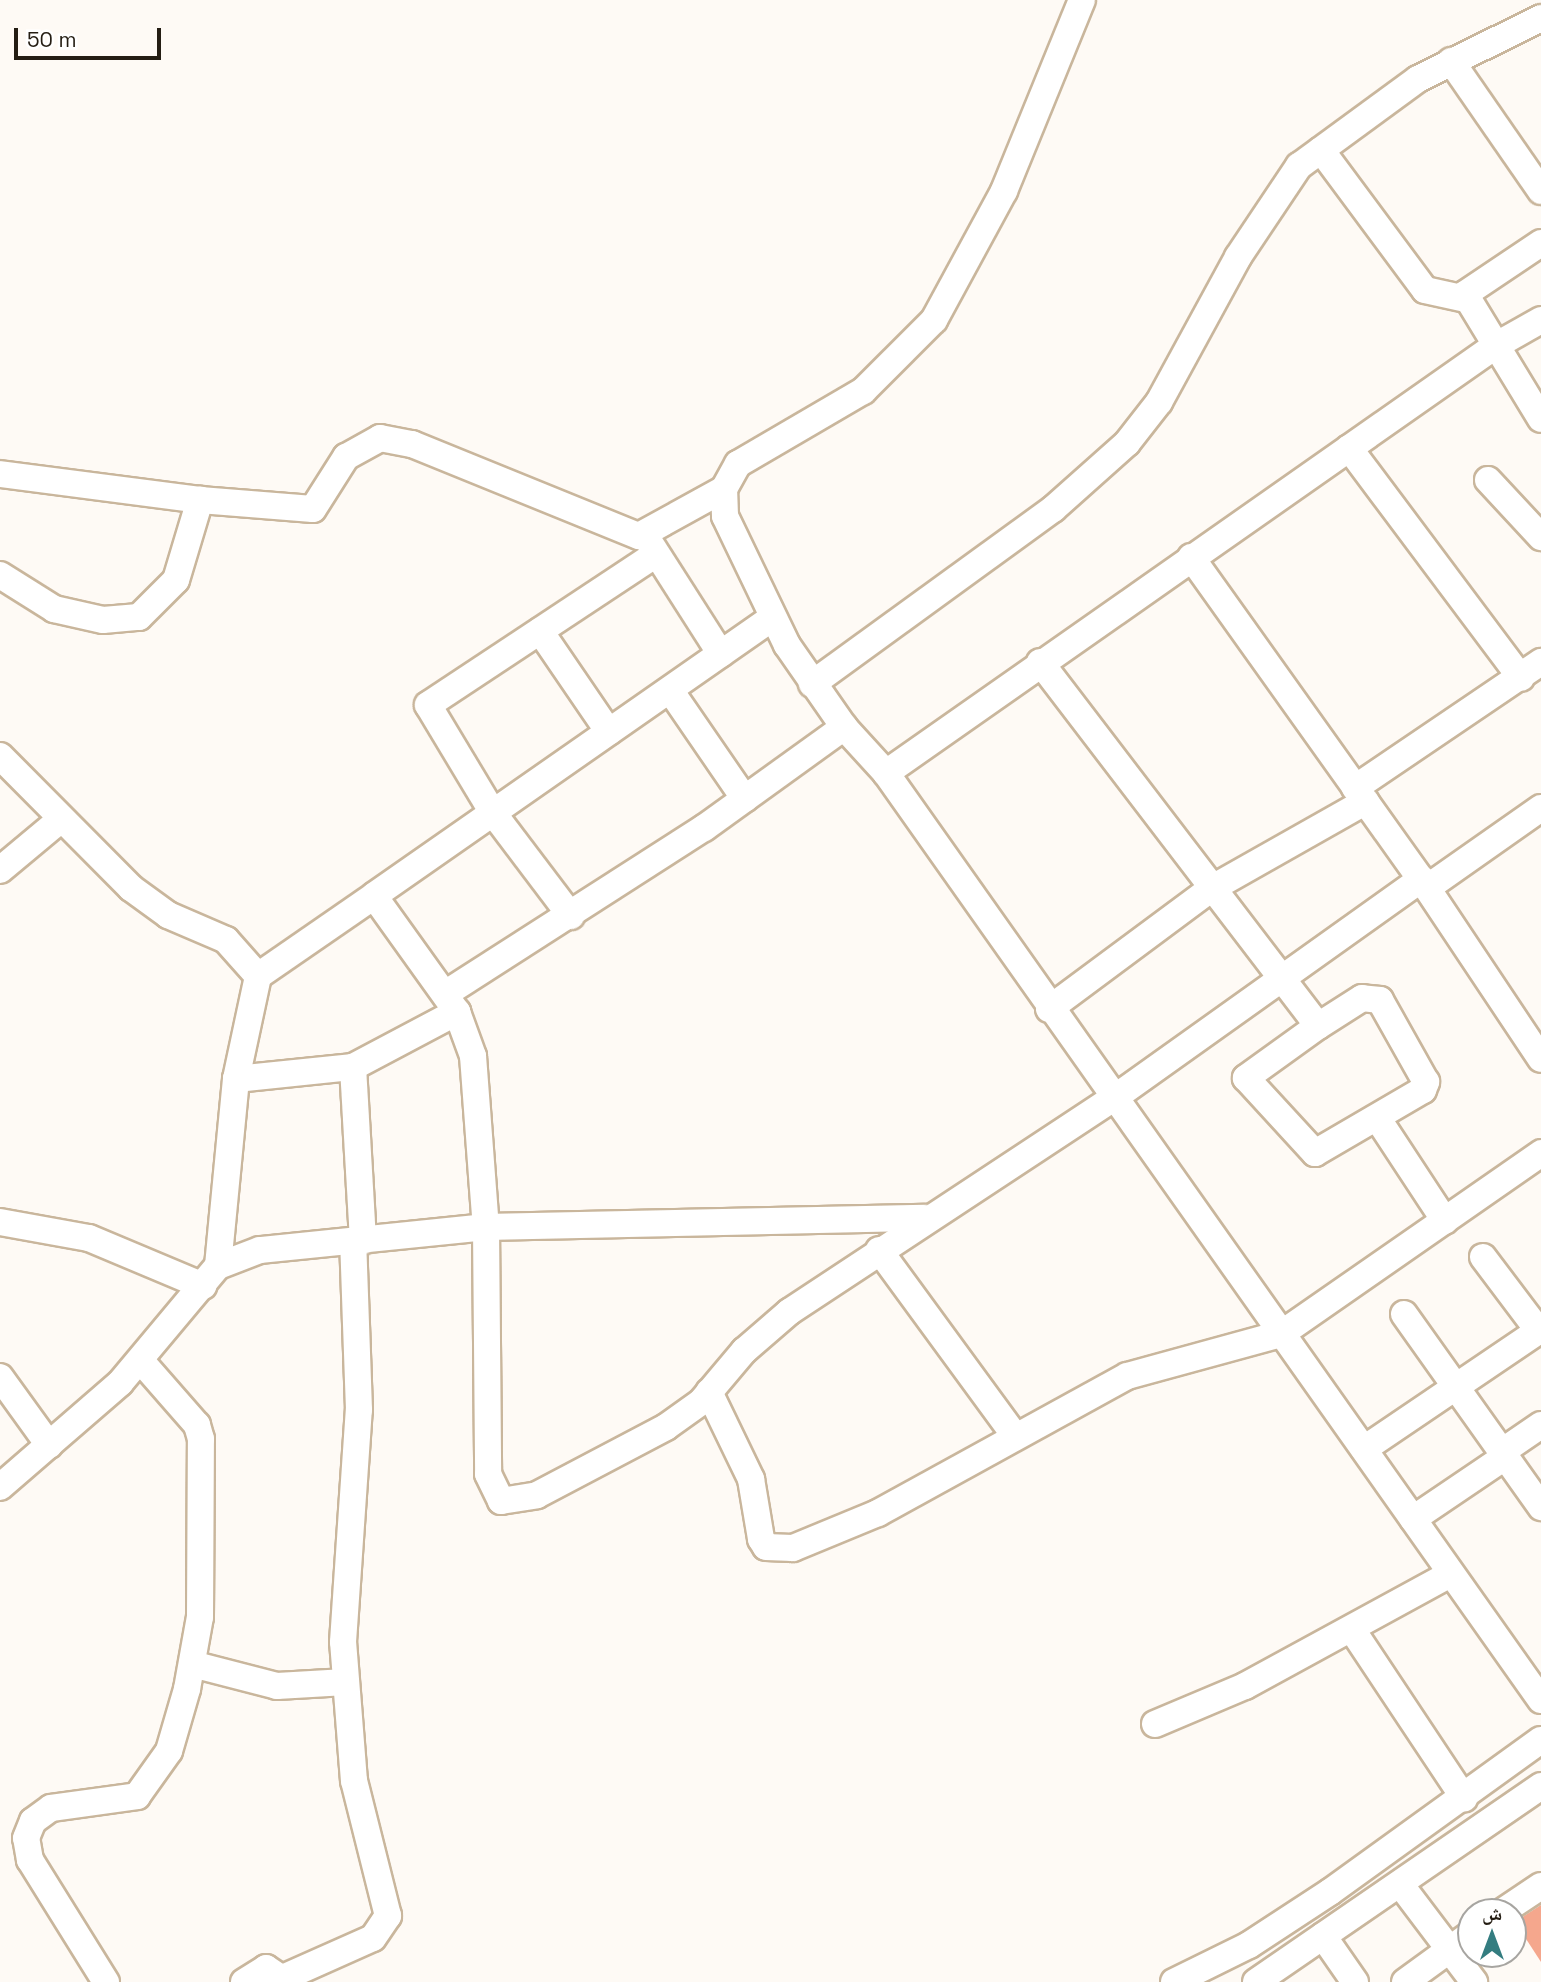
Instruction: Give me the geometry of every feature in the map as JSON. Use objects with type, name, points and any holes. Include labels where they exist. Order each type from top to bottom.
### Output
[{"type":"street","points":[[571,916],[494,813],[428,705],[540,631],[724,489],[738,464],[863,391],[934,320],[1004,191],[1082,0]]},
{"type":"street","points":[[811,684],[1053,509],[1127,443],[1159,402],[1275,195],[1321,150],[1451,61],[1541,18]]},
{"type":"street","points":[[1451,61],[1541,191]]},
{"type":"street","points":[[1321,150],[1425,290],[1466,299]]},
{"type":"street","points":[[1541,243],[1467,290],[1466,299],[1541,419]]},
{"type":"street","points":[[886,773],[1040,662],[1495,346],[1541,320]]},
{"type":"street","points":[[0,474],[200,500],[313,509],[346,457],[380,438],[412,444],[651,545],[721,654]]},
{"type":"street","points":[[1049,1009],[1209,890],[1361,795],[1531,670],[1349,448]]},
{"type":"street","points":[[1488,480],[1541,537]]},
{"type":"street","points":[[724,489],[726,516],[772,618],[811,684],[844,727],[886,773],[1049,1009],[1117,1096],[1281,1334],[1413,1518],[1449,1575],[1537,1685]]},
{"type":"street","points":[[0,575],[54,609],[103,620],[139,617],[177,580],[200,500]]},
{"type":"street","points":[[1191,557],[1424,883],[1541,1059]]},
{"type":"street","points":[[211,1276],[236,1079],[258,976],[772,618]]},
{"type":"street","points":[[540,631],[610,732]]},
{"type":"street","points":[[1040,662],[1209,890],[1318,1026]]},
{"type":"street","points":[[670,690],[745,799]]},
{"type":"street","points":[[236,1079],[354,1067],[745,799],[844,727]]},
{"type":"street","points":[[0,756],[60,820],[131,888],[167,915],[226,940],[258,976]]},
{"type":"street","points":[[374,896],[451,1003],[478,1083],[486,1227],[486,1408],[494,1496],[511,1501],[537,1495],[666,1427],[709,1392],[744,1351],[789,1312],[924,1218],[1117,1096],[1278,978],[1541,808]]},
{"type":"street","points":[[0,870],[60,820]]},
{"type":"street","points":[[1362,998],[1380,1000],[1394,1018],[1426,1082],[1423,1090],[1378,1119],[1322,1150],[1307,1151],[1249,1086],[1251,1071],[1362,998]]},
{"type":"street","points":[[244,1982],[267,1968],[285,1980],[373,1938],[388,1916],[354,1781],[346,1682],[361,1329],[354,1067]]},
{"type":"street","points":[[1378,1119],[1445,1221]]},
{"type":"street","points":[[709,1392],[751,1479],[761,1539],[778,1549],[877,1513],[1127,1376],[1281,1334],[1541,1153]]},
{"type":"street","points":[[0,1487],[141,1361],[211,1276],[260,1250],[486,1227],[924,1218]]},
{"type":"street","points":[[0,1222],[89,1238],[211,1276]]},
{"type":"street","points":[[879,1250],[1015,1436]]},
{"type":"street","points":[[1364,1449],[1461,1389],[1540,1330],[1483,1257]]},
{"type":"street","points":[[1404,1314],[1461,1389],[1541,1507]]},
{"type":"street","points":[[106,1982],[30,1860],[26,1838],[33,1821],[51,1808],[137,1796],[169,1751],[192,1664],[205,1490],[201,1438],[197,1425],[141,1361]]},
{"type":"street","points":[[0,1377],[49,1445]]},
{"type":"street","points":[[1413,1518],[1541,1425]]},
{"type":"street","points":[[1155,1724],[1353,1631],[1449,1575]]},
{"type":"street","points":[[1353,1631],[1464,1798]]},
{"type":"street","points":[[192,1664],[276,1686],[346,1682]]},
{"type":"street","points":[[1174,1982],[1249,1945],[1464,1798],[1541,1740]]},
{"type":"street","points":[[1256,1982],[1541,1786]]},
{"type":"street","points":[[1400,1884],[1457,1937]]},
{"type":"street","points":[[1523,1898],[1541,1886]]},
{"type":"street","points":[[1322,1936],[1355,1982]]},
{"type":"street","points":[[1405,1982],[1457,1944]]},
{"type":"building","points":[[1541,1905],[1541,1962],[1527,1940],[1527,1914]]}]
